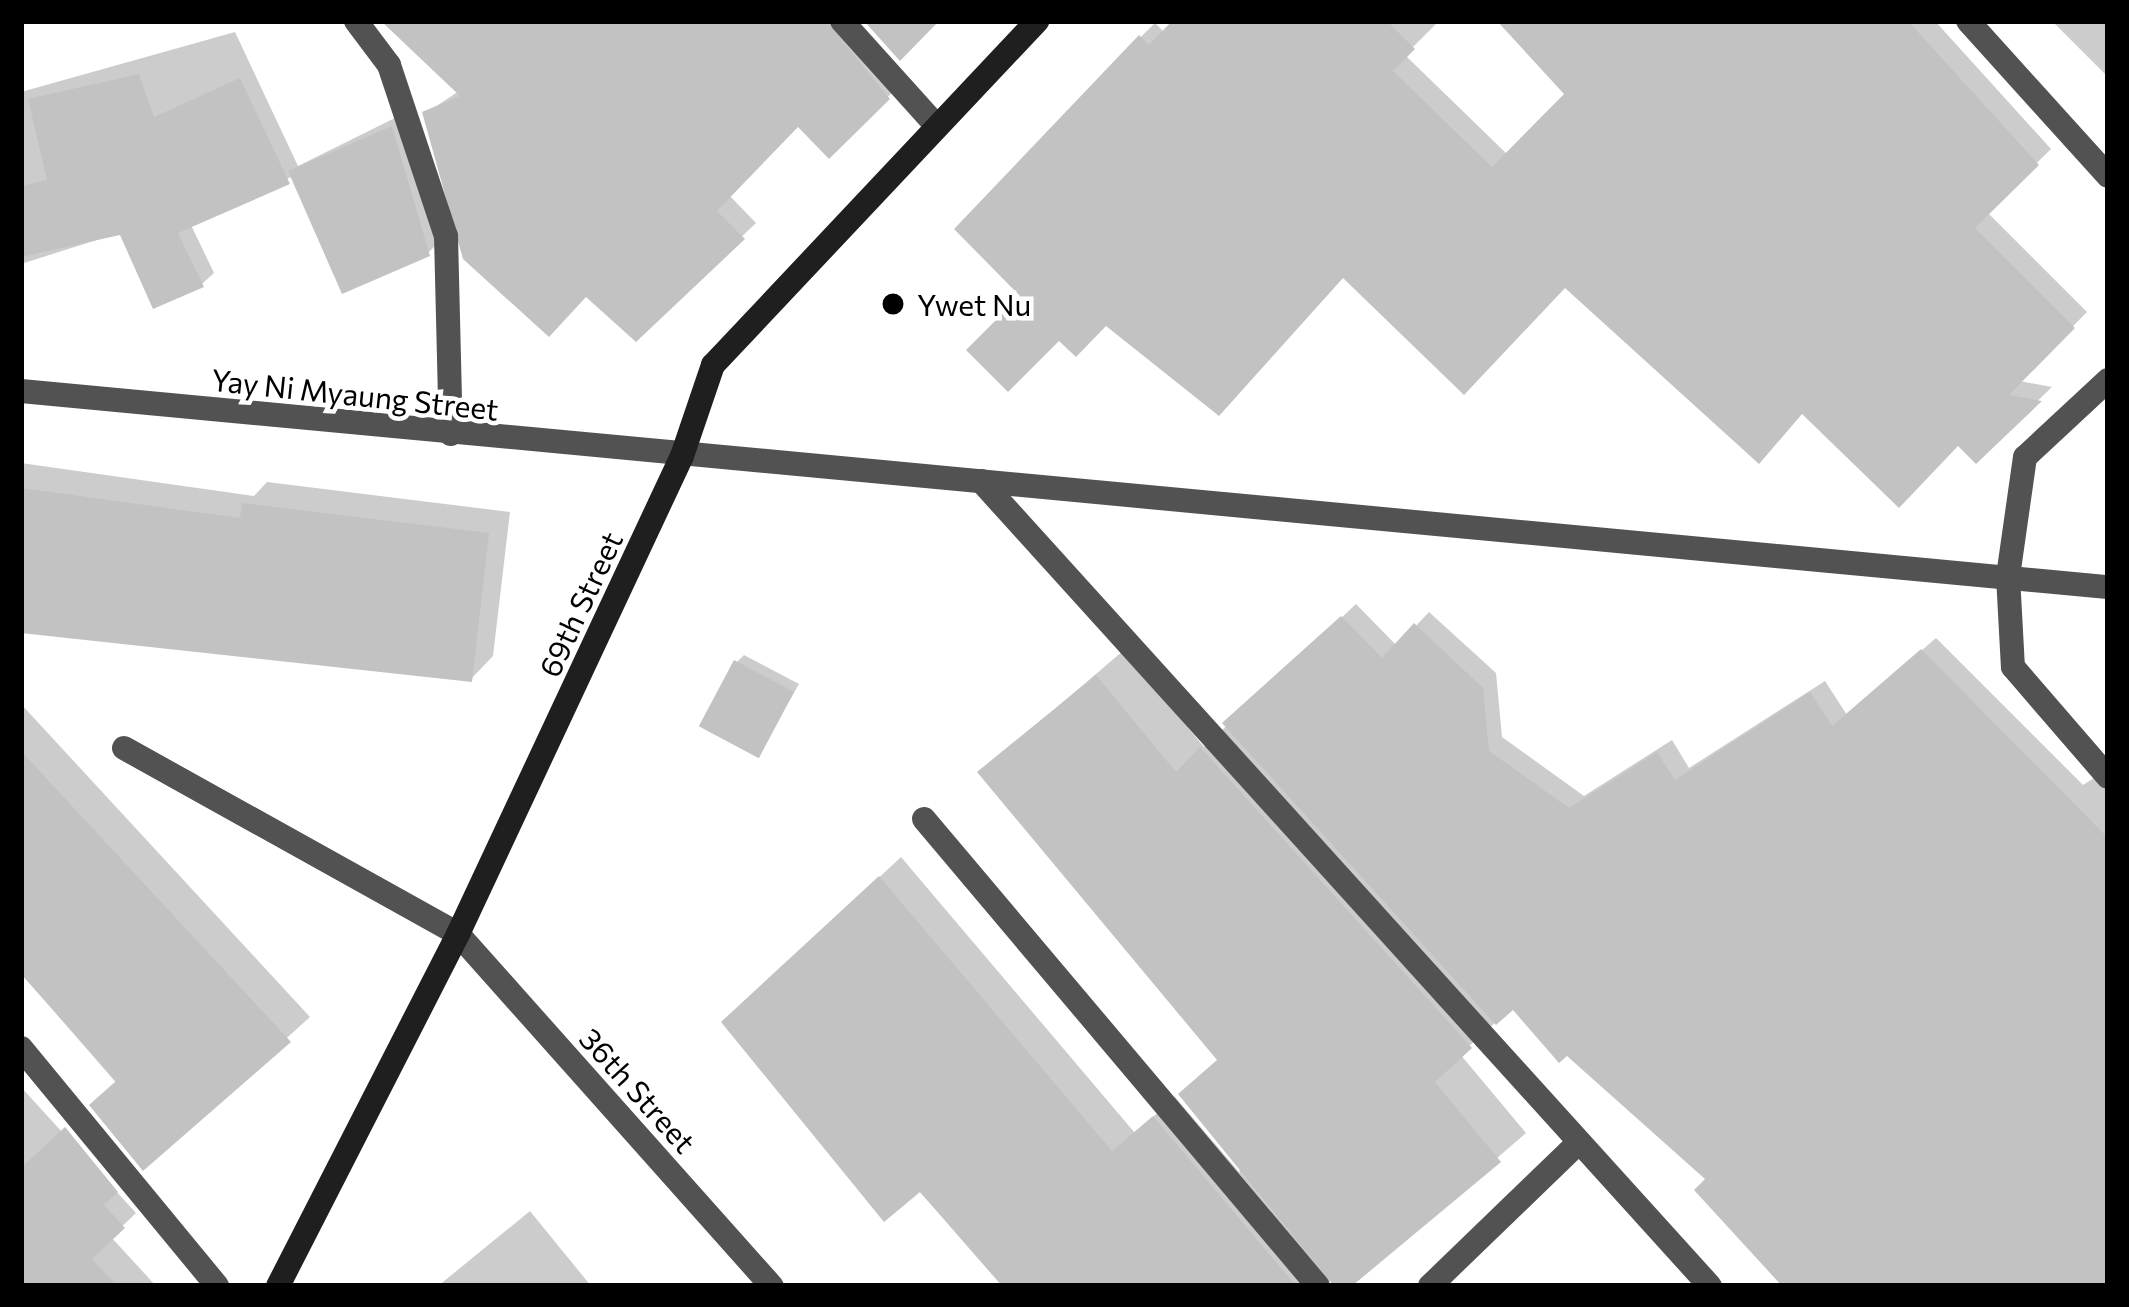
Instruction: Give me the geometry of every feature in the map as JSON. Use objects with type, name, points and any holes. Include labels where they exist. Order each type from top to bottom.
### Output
[{"type":"main road","name":"69th Street","points":[[278,1286],[458,934],[682,457],[713,365],[932,121],[1037,21]]},
{"type":"street","points":[[356,21],[389,65],[446,236],[451,434]]},
{"type":"street","points":[[842,21],[932,121]]},
{"type":"street","points":[[1968,21],[2108,176]]},
{"type":"street","points":[[2108,380],[2025,457],[2008,576],[2013,667],[2108,777]]},
{"type":"street","name":"Yay Ni Myaung Street","points":[[21,391],[682,457],[2108,587]]},
{"type":"street","points":[[981,482],[1711,1286]]},
{"type":"street","name":"36th Street","points":[[124,748],[458,934],[772,1286]]},
{"type":"street","points":[[924,819],[1318,1286]]},
{"type":"street","points":[[21,1048],[217,1286]]},
{"type":"street","points":[[1430,1286],[1578,1143]]},
{"type":"building","points":[[381,21],[826,21],[890,99],[829,159],[798,127],[717,211],[745,239],[636,342],[586,297],[549,337],[463,259],[422,112],[460,96]]},
{"type":"building","points":[[864,21],[939,21],[900,61]]},
{"type":"building","points":[[1172,21],[1387,21],[1415,49],[1393,71],[1492,167],[1564,94],[1497,21],[1908,21],[2039,165],[1975,228],[2075,328],[2009,395],[2042,401],[1976,464],[1958,446],[1899,508],[1802,414],[1759,464],[1565,288],[1464,395],[1343,278],[1219,416],[1106,326],[1076,357],[1059,341],[1008,392],[966,350],[1020,296],[954,229],[1139,35],[1149,45]]},
{"type":"building","points":[[139,74],[154,117],[240,78],[290,184],[178,233],[204,287],[153,309],[120,235],[21,257],[21,186],[47,180],[28,99]]},
{"type":"building","points":[[392,126],[430,256],[342,294],[288,171]]},
{"type":"building","points":[[21,488],[240,518],[242,503],[489,533],[472,682],[21,633]]},
{"type":"building","points":[[1341,616],[1382,658],[1414,623],[1483,688],[1489,751],[1569,808],[1657,752],[1675,780],[1810,692],[1832,726],[1921,649],[2108,838],[2108,1286],[1782,1286],[1694,1190],[1705,1179],[1567,1056],[1559,1063],[1513,1010],[1496,1025],[1222,723]]},
{"type":"building","points":[[734,660],[794,692],[759,758],[699,726]]},
{"type":"building","points":[[1096,675],[1176,772],[1200,747],[1472,1048],[1435,1082],[1501,1162],[1352,1286],[1334,1286],[1178,1094],[1217,1060],[977,772]]},
{"type":"building","points":[[21,751],[291,1042],[143,1171],[89,1105],[116,1081],[21,974]]},
{"type":"building","points":[[879,876],[1112,1151],[1153,1116],[1296,1286],[1002,1286],[920,1192],[884,1222],[721,1022]]},
{"type":"building","points":[[65,1127],[118,1192],[104,1205],[125,1228],[92,1259],[117,1286],[21,1286],[21,1168]]},
{"type":"place","name":"Ywet Nu","points":[[893,304]]}]
